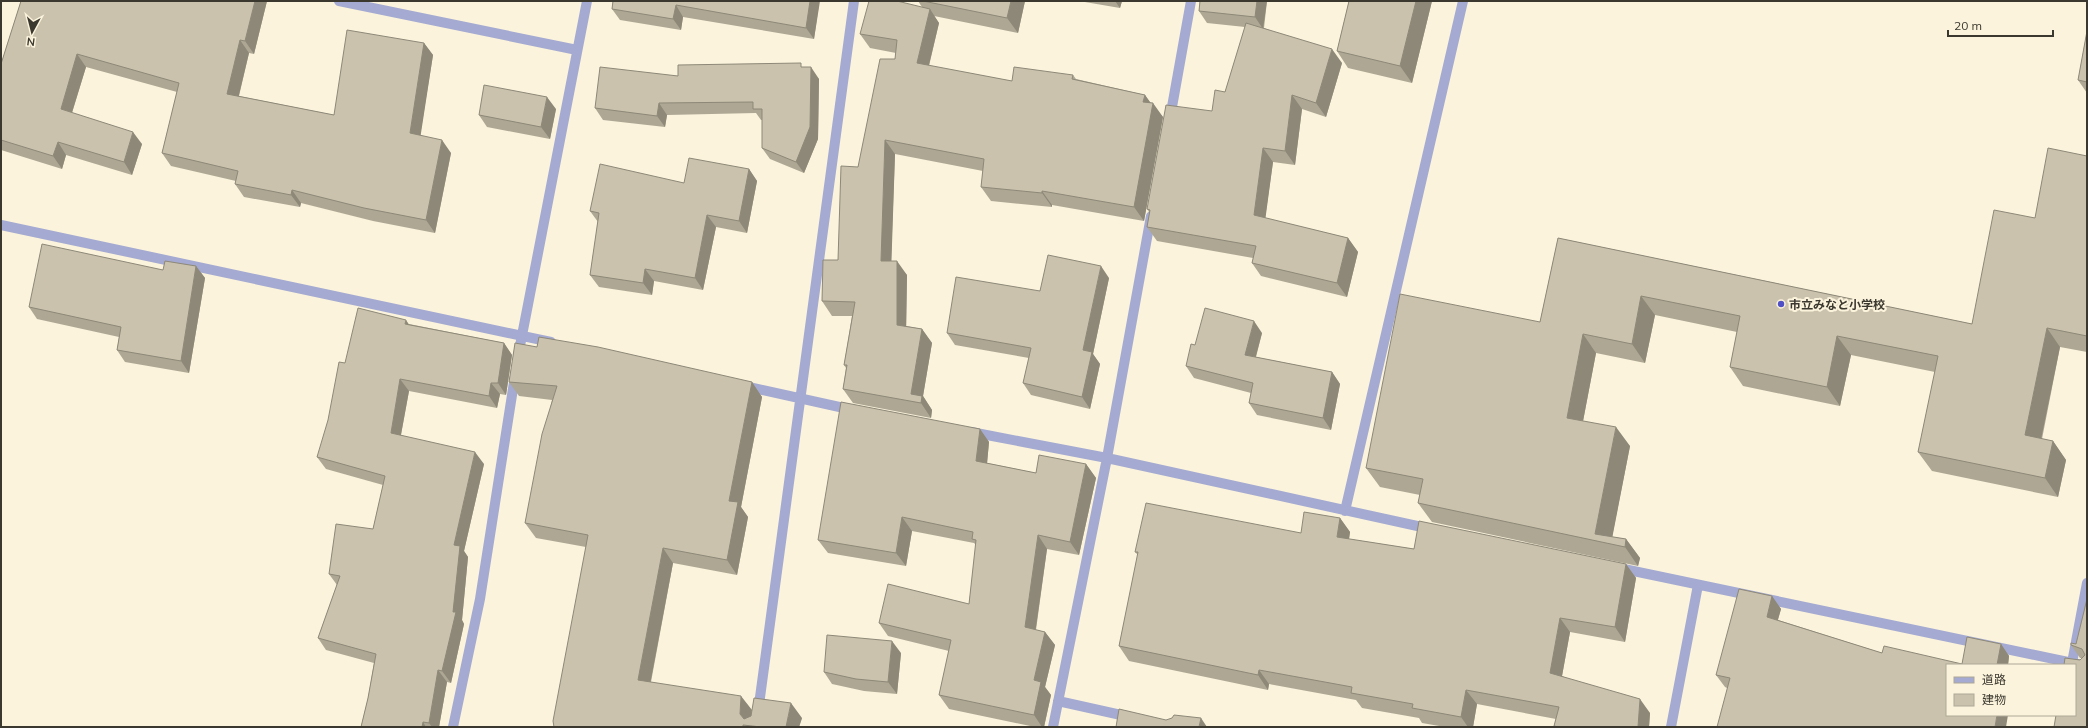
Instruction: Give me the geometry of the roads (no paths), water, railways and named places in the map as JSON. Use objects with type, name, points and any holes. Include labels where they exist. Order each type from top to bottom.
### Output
[{"type":"street","points":[[339,1],[577,50]]},
{"type":"street","points":[[453,727],[480,599],[522,335],[587,1]]},
{"type":"street","points":[[756,727],[854,1]]},
{"type":"street","points":[[1168,125],[1191,1]]},
{"type":"street","points":[[1345,512],[1463,1]]},
{"type":"street","points":[[1053,727],[1107,458],[1154,202]]},
{"type":"street","points":[[1,225],[560,344]]},
{"type":"street","points":[[730,383],[861,411]]},
{"type":"street","points":[[961,430],[1107,458],[1345,512],[1445,532]]},
{"type":"street","points":[[1606,566],[2087,666]]},
{"type":"street","points":[[2072,663],[2087,583]]},
{"type":"street","points":[[1671,727],[1698,585]]},
{"type":"street","points":[[1058,701],[1140,719]]},
{"type":"place","name":"市立みなと小学校","points":[[1781,304]]}]
